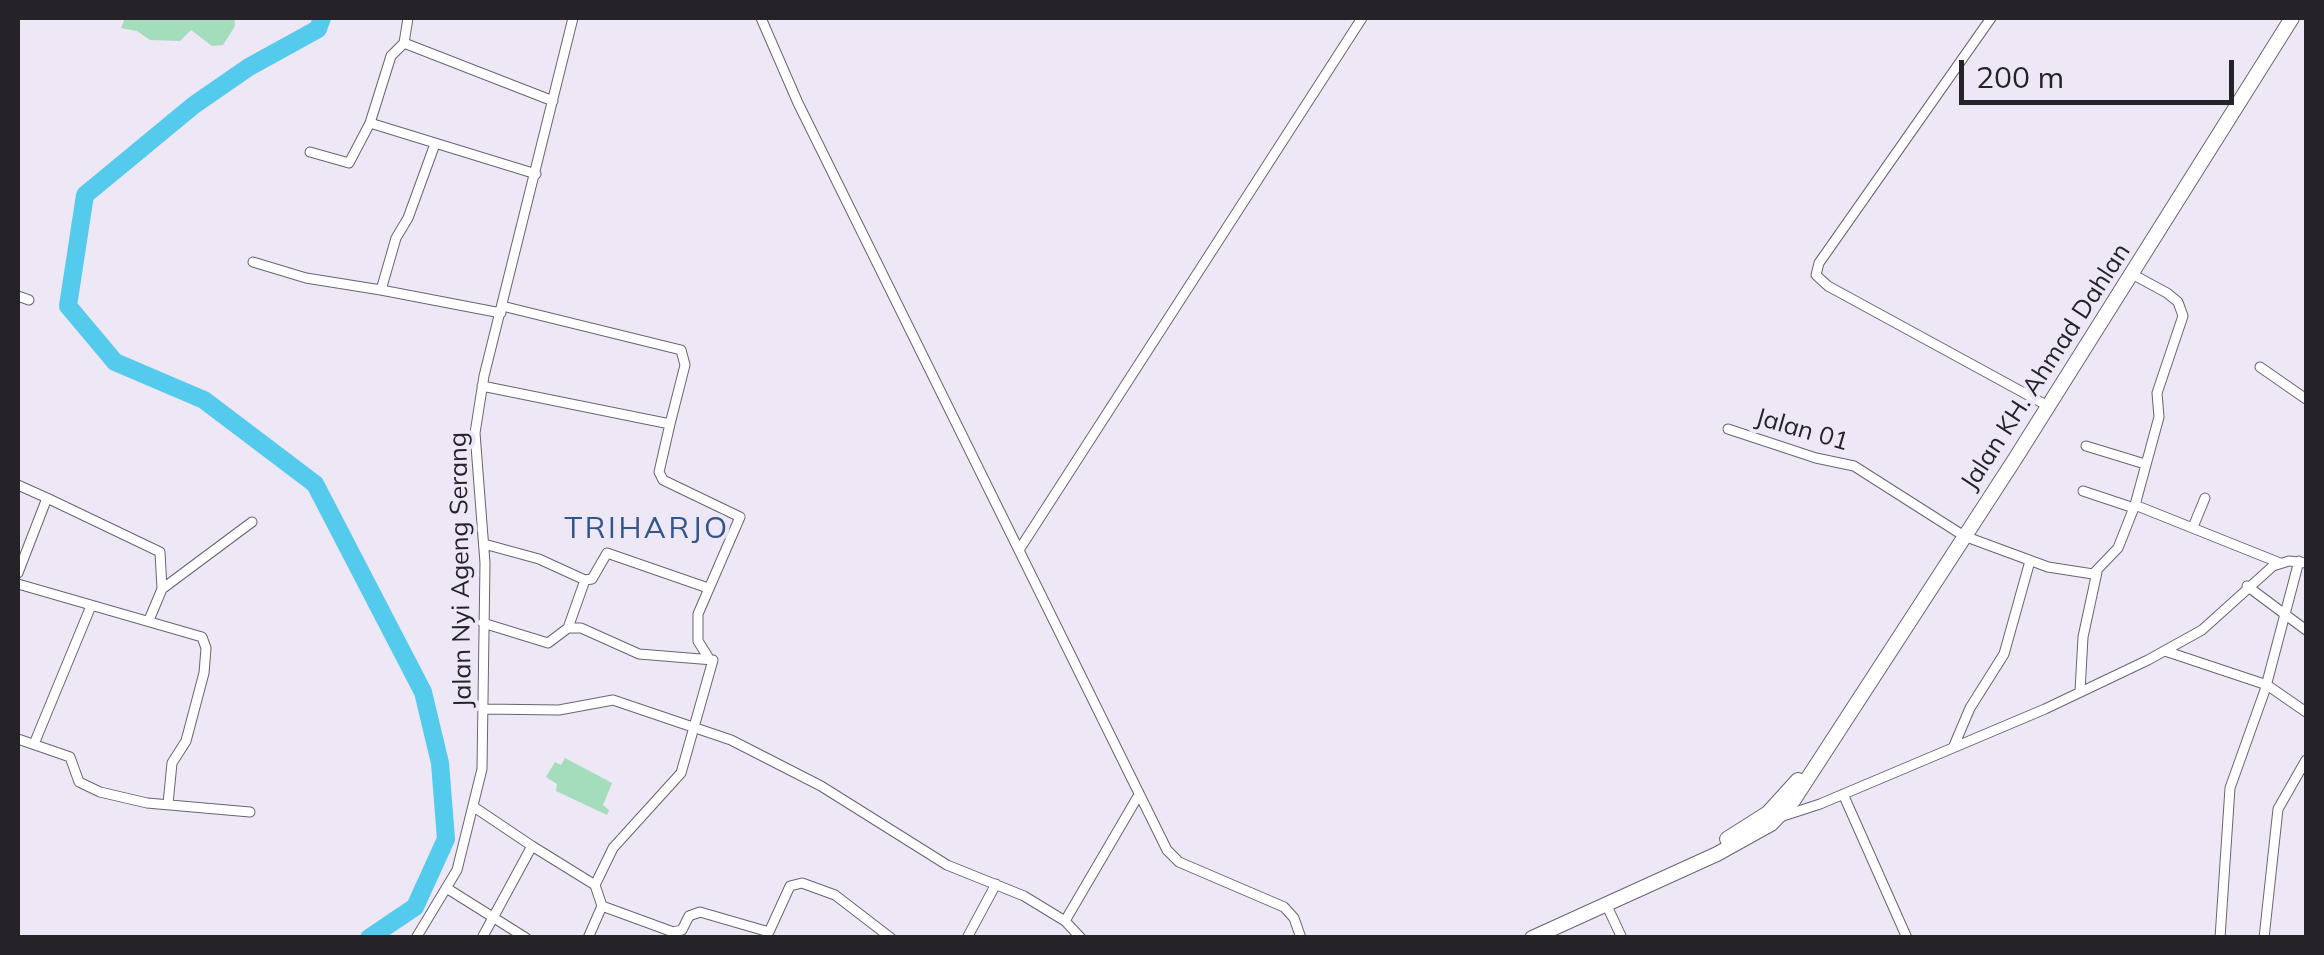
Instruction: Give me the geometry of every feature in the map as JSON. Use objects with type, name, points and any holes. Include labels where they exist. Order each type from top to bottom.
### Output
[{"type":"highway","name":"Jalan KH. Ahmad Dahlan","points":[[1532,938],[1607,907],[1773,815],[1796,789],[1836,739],[2292,18]]},
{"type":"highway","points":[[1796,789],[1809,808]]},
{"type":"street","points":[[310,152],[349,164],[370,123],[390,56],[404,44],[408,18]]},
{"type":"street","name":"Jalan Nyi Ageng Serang","points":[[416,938],[448,889],[463,854],[484,754],[484,544],[475,433],[482,386],[572,18]]},
{"type":"street","points":[[762,18],[798,103],[1138,798],[1172,856],[1284,906],[1294,918],[1301,938]]},
{"type":"street","points":[[1019,550],[1362,18]]},
{"type":"street","points":[[1991,18],[1819,264],[1816,275],[1828,286],[2048,406]]},
{"type":"street","points":[[404,44],[552,102]]},
{"type":"street","points":[[370,123],[536,174]]},
{"type":"street","points":[[381,290],[396,238],[408,218],[435,144]]},
{"type":"street","points":[[253,262],[306,278],[502,310],[681,350],[684,365],[660,472],[662,480],[740,517],[708,588],[697,626],[701,648],[713,668],[681,773],[614,848],[595,885]]},
{"type":"street","points":[[2080,691],[2083,637],[2097,572],[2118,548],[2134,506],[2158,417],[2158,393],[2183,316],[2178,302],[2167,292],[2132,274]]},
{"type":"street","points":[[18,296],[28,300]]},
{"type":"street","points":[[2260,367],[2306,399]]},
{"type":"street","points":[[482,386],[670,424]]},
{"type":"street","name":"Jalan 01","points":[[1728,429],[1816,458],[1854,466],[1964,536],[2080,576],[2097,572]]},
{"type":"street","points":[[2086,446],[2146,464]]},
{"type":"street","points":[[18,485],[153,546],[162,559],[162,590],[149,620]]},
{"type":"street","points":[[2084,491],[2193,527],[2280,563],[2303,562],[2267,684],[2230,788],[2220,938]]},
{"type":"street","points":[[18,573],[47,498]]},
{"type":"street","points":[[2193,527],[2205,498]]},
{"type":"street","points":[[162,590],[252,522]]},
{"type":"street","points":[[484,544],[539,559],[585,580],[592,579],[608,553],[708,588]]},
{"type":"street","points":[[1953,748],[1970,708],[2004,654],[2030,561]]},
{"type":"street","points":[[1773,815],[1809,808],[1953,748],[2165,651],[2202,630],[2246,586],[2280,563]]},
{"type":"street","points":[[483,623],[548,643],[568,628],[585,580]]},
{"type":"street","points":[[18,584],[196,632],[206,648],[186,741],[172,763],[168,804]]},
{"type":"street","points":[[2246,586],[2306,630]]},
{"type":"street","points":[[34,744],[91,606]]},
{"type":"street","points":[[568,628],[581,628],[638,654],[710,658]]},
{"type":"street","points":[[2165,651],[2267,684],[2306,712]]},
{"type":"street","points":[[484,709],[559,710],[614,700],[770,756],[947,865],[996,884],[1065,921],[1081,938]]},
{"type":"street","points":[[18,739],[70,757],[79,782],[100,792],[250,812]]},
{"type":"street","points":[[2264,938],[2278,809],[2306,760]]},
{"type":"street","points":[[1843,794],[1907,938]]},
{"type":"street","points":[[1065,921],[1138,798]]},
{"type":"street","points":[[474,807],[595,885],[602,906],[588,938]]},
{"type":"street","points":[[482,938],[532,846]]},
{"type":"street","points":[[602,906],[674,932],[682,930],[689,916],[700,912],[769,932],[790,886],[802,883],[835,895],[891,938]]},
{"type":"street","points":[[967,938],[996,884]]},
{"type":"street","points":[[448,889],[526,938]]},
{"type":"street","points":[[1607,907],[1622,938]]},
{"type":"green space","points":[[125,18],[234,18],[235,26],[223,45],[212,46],[191,30],[180,41],[150,40],[137,31],[121,28]]},
{"type":"green space","points":[[565,758],[612,783],[603,805],[609,810],[607,815],[556,791],[557,784],[546,777],[555,762],[561,765]]},
{"type":"waterway","points":[[322,18],[318,29],[249,67],[194,105],[85,195],[68,306],[115,362],[204,400],[315,484],[423,692],[440,763],[446,839],[415,907],[369,938]]},
{"type":"district","name":"TRIHARJO","points":[[647,529]]}]
